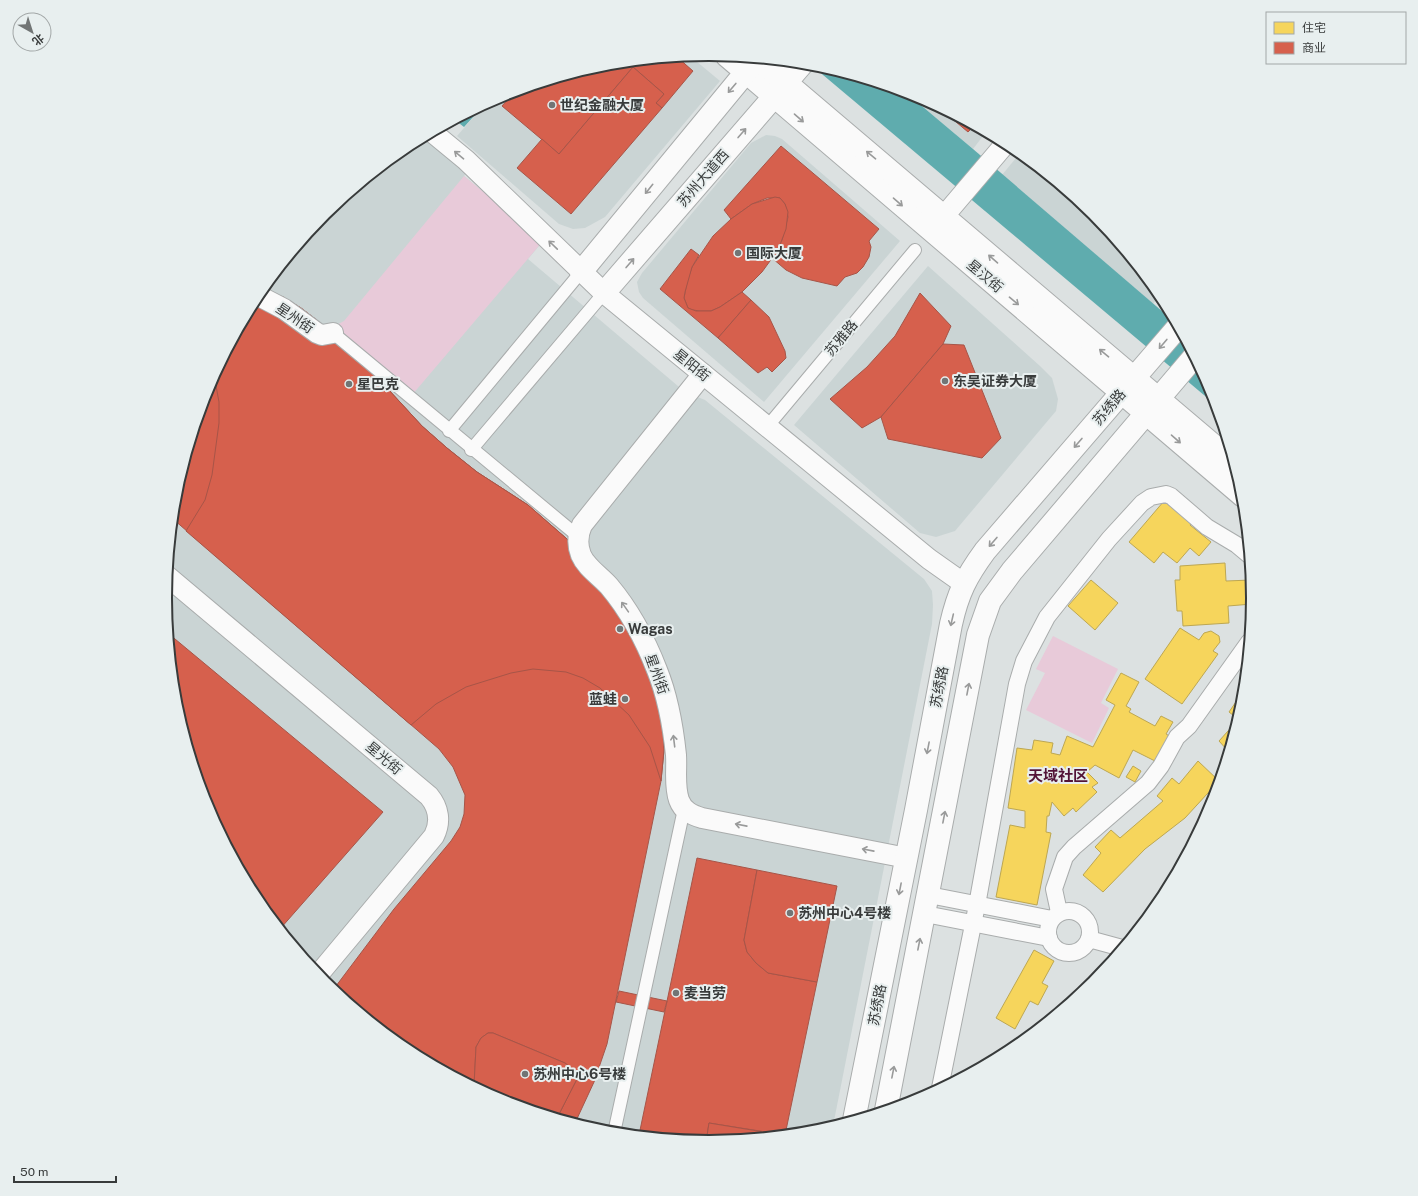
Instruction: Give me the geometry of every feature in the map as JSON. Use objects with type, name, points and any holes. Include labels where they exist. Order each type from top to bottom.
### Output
[{"type":"main road","name":"星汉街","points":[[753,63],[790,77],[1128,385]]},
{"type":"main road","points":[[580,272],[753,63]]},
{"type":"main road","name":"星汉街","points":[[790,77],[1128,385],[1158,399],[1228,457]]},
{"type":"main road","name":"苏州大道西","points":[[604,293],[790,77]]},
{"type":"main road","name":"苏绣路","points":[[855,1115],[956,602],[964,583],[985,551],[1175,331]]},
{"type":"main road","name":"苏绣路","points":[[887,1105],[927,905],[978,635],[990,600],[1012,571],[1191,360]]},
{"type":"main road","name":"星汉街","points":[[1158,399],[1234,486]]},
{"type":"street","name":"星阳街","points":[[437,136],[466,160],[580,272],[604,293],[929,559],[964,583]]},
{"type":"street","points":[[944,216],[1001,148]]},
{"type":"street","name":"苏雅路","points":[[767,427],[915,250]]},
{"type":"street","points":[[449,430],[580,272]]},
{"type":"street","points":[[472,450],[604,293]]},
{"type":"street","name":"星州街","points":[[264,299],[284,309],[317,333],[322,335],[333,333]]},
{"type":"street","points":[[333,333],[472,450],[579,537],[582,525],[703,374]]},
{"type":"street","points":[[941,1083],[977,905],[1017,684],[1024,662],[1047,617],[1109,539],[1142,503],[1159,495],[1171,496],[1207,527],[1244,550]]},
{"type":"street","name":"星州街","points":[[579,537],[580,555],[608,584],[628,612],[645,642],[659,673],[673,729],[677,792],[684,809]]},
{"type":"street","name":"星光街","points":[[172,581],[426,794],[436,807],[438,824],[434,836],[322,970]]},
{"type":"street","points":[[927,905],[977,905],[1056,916],[1072,910],[1084,915],[1090,926],[1089,939],[1081,950],[1069,953],[1056,949],[1049,938],[1049,925],[1056,916],[1054,889],[1064,857],[1074,846],[1148,783],[1161,766],[1176,737],[1189,726],[1243,650]]},
{"type":"street","points":[[615,1127],[684,809],[691,815],[702,818],[906,858]]},
{"type":"street","points":[[927,905],[973,924],[1049,938]]},
{"type":"street","points":[[1089,939],[1117,947]]},
{"type":"shaded area","name":"世纪金融大厦","points":[[696,61],[720,81],[605,217],[585,228],[573,229],[559,224],[457,136],[477,114],[536,89],[604,71],[674,62]]},
{"type":"shaded area","points":[[919,104],[947,116],[983,136],[973,149]]},
{"type":"shaded area","points":[[437,135],[473,165],[464,176],[543,241],[528,259],[685,392],[705,400],[924,579],[932,591],[932,624],[834,1120],[814,1125],[744,1134],[674,1134],[604,1125],[570,1117],[536,1107],[471,1080],[440,1063],[382,1024],[329,978],[305,952],[283,925],[244,866],[227,836],[200,771],[182,703],[177,668],[173,633],[173,563],[182,493],[200,425],[227,360],[244,329],[283,271],[329,218],[382,172]]},
{"type":"shaded area","name":"国际大厦","points":[[766,135],[775,136],[782,139],[900,241],[764,402],[643,298],[639,292],[637,282],[642,273],[751,143]]},
{"type":"shaded area","points":[[1016,158],[1063,194],[1089,218],[1113,244],[1135,271],[1155,300],[1153,304],[1002,175]]},
{"type":"shaded area","points":[[464,176],[543,241],[412,395],[322,324],[333,327],[344,321]]},
{"type":"shaded area","name":"东吴证券大厦","points":[[928,266],[1052,378],[1058,399],[1056,411],[955,531],[936,537],[920,533],[794,425]]},
{"type":"shaded area","points":[[1053,636],[1118,669],[1101,703],[1109,708],[1092,743],[1026,710],[1045,673],[1036,669]]},
{"type":"water","points":[[820,72],[882,89],[919,104],[1162,311],[1191,360],[1207,398]]},
{"type":"water","points":[[476,114],[464,127],[459,123]]},
{"type":"building: 住宅","points":[[1164,501],[1170,506],[1173,502],[1194,520],[1190,525],[1211,542],[1199,556],[1190,548],[1177,563],[1163,552],[1154,563],[1129,542]]},
{"type":"building: 住宅","points":[[1225,563],[1226,581],[1245,580],[1246,605],[1228,606],[1229,623],[1183,626],[1182,611],[1177,611],[1175,580],[1180,580],[1180,566]]},
{"type":"building: 住宅","points":[[1091,580],[1118,603],[1095,630],[1068,606]]},
{"type":"building: 住宅","points":[[1180,628],[1199,640],[1204,633],[1211,631],[1219,636],[1220,642],[1213,651],[1218,654],[1182,704],[1145,679]]},
{"type":"building: 住宅","points":[[1121,673],[1139,682],[1126,706],[1131,709],[1129,712],[1155,726],[1161,716],[1173,722],[1166,734],[1171,737],[1157,762],[1133,750],[1119,778],[1095,765],[1087,772],[1098,783],[1092,787],[1097,792],[1076,812],[1073,808],[1064,816],[1052,802],[1049,816],[1047,816],[1046,832],[1051,833],[1037,905],[996,897],[1010,825],[1025,828],[1025,811],[1008,808],[1017,748],[1032,750],[1034,740],[1053,743],[1051,753],[1060,755],[1067,736],[1093,747],[1115,705],[1106,700]]},
{"type":"building: 住宅","points":[[1236,701],[1233,715],[1229,712]]},
{"type":"building: 住宅","points":[[1230,729],[1225,748],[1219,741]]},
{"type":"building: 住宅","points":[[1198,761],[1215,778],[1210,790],[1185,818],[1145,849],[1103,892],[1083,875],[1101,853],[1095,847],[1111,830],[1120,838],[1163,801],[1157,796],[1172,778],[1179,784]]},
{"type":"building: 住宅","points":[[1133,766],[1141,771],[1135,782],[1126,777]]},
{"type":"building: 住宅","points":[[1034,950],[1054,961],[1042,983],[1048,986],[1038,1005],[1030,1001],[1015,1029],[996,1018]]},
{"type":"building: 商业","name":"世纪金融大厦","points":[[682,62],[693,71],[662,108],[656,103],[664,94],[633,67],[559,154],[502,106],[507,101],[536,89],[604,71],[639,66]]},
{"type":"building: 商业","points":[[633,67],[664,94],[656,103],[662,108],[571,214],[517,168],[542,139],[559,154]]},
{"type":"building: 商业","points":[[953,119],[971,129],[968,132]]},
{"type":"building: 商业","points":[[781,146],[879,229],[869,241],[871,247],[869,257],[863,267],[857,273],[845,277],[837,286],[802,278],[786,270],[772,258],[782,240],[788,217],[785,204],[780,198],[767,198],[752,204],[731,219],[724,210]]},
{"type":"building: 商业","name":"国际大厦","points":[[775,197],[780,198],[785,204],[788,212],[786,229],[778,250],[762,272],[742,292],[720,307],[711,311],[692,310],[688,308],[684,298],[692,267],[713,236],[731,219],[752,204]]},
{"type":"building: 商业","points":[[691,249],[699,255],[692,267],[685,292],[684,298],[688,308],[696,311],[711,311],[720,307],[742,292],[751,300],[718,338],[660,289]]},
{"type":"building: 商业","points":[[269,292],[283,297],[318,321],[376,376],[422,426],[447,448],[477,472],[528,505],[567,539],[593,565],[632,618],[662,715],[664,750],[661,781],[607,1044],[594,1082],[577,1119],[559,1114],[577,1079],[574,1070],[565,1063],[493,1033],[488,1033],[481,1038],[476,1047],[474,1081],[440,1063],[382,1024],[337,985],[394,909],[451,841],[460,827],[464,814],[465,795],[453,767],[439,749],[178,523],[182,493],[200,425],[227,360],[244,329]]},
{"type":"building: 商业","points":[[269,292],[283,297],[318,321],[376,376],[422,426],[477,472],[528,505],[567,539],[593,565],[632,618],[662,715],[664,750],[661,781],[650,747],[629,715],[600,688],[583,678],[566,672],[533,669],[511,673],[466,687],[436,704],[411,725],[186,531],[205,500],[212,475],[219,423],[219,402],[216,385],[227,360],[244,329]]},
{"type":"building: 商业","points":[[920,293],[951,326],[943,344],[881,417],[862,428],[830,399],[867,367],[895,336]]},
{"type":"building: 商业","points":[[751,300],[769,317],[785,351],[786,358],[772,372],[767,367],[758,373],[718,338]]},
{"type":"building: 商业","name":"东吴证券大厦","points":[[943,344],[964,345],[1001,438],[982,458],[888,439],[881,417]]},
{"type":"building: 商业","points":[[174,638],[383,812],[283,925],[244,866],[227,836],[200,771],[182,703]]},
{"type":"building: 商业","points":[[697,858],[757,870],[744,940],[747,952],[756,963],[768,973],[817,982],[786,1129],[764,1132],[709,1123],[707,1135],[674,1134],[640,1130]]},
{"type":"building: 商业","name":"苏州中心4号楼","points":[[757,870],[837,886],[817,982],[768,973],[756,963],[747,952],[744,940]]},
{"type":"building: 商业","points":[[619,991],[667,1001],[664,1012],[616,1002]]},
{"type":"building: 商业","name":"苏州中心6号楼","points":[[488,1033],[493,1033],[565,1063],[574,1070],[577,1079],[559,1114],[536,1107],[474,1081],[476,1047],[481,1038]]},
{"type":"building: 商业","points":[[709,1123],[763,1132],[744,1134],[707,1135]]},
{"type":"place","name":"世纪金融大厦","points":[[552,105]]},
{"type":"place","name":"国际大厦","points":[[738,253]]},
{"type":"place","name":"东吴证券大厦","points":[[945,381]]},
{"type":"place","name":"星巴克","points":[[349,384]]},
{"type":"place","name":"Wagas","points":[[620,629]]},
{"type":"place","name":"蓝蛙","points":[[625,699]]},
{"type":"place","name":"苏州中心4号楼","points":[[790,913]]},
{"type":"place","name":"麦当劳","points":[[676,993]]},
{"type":"place","name":"苏州中心6号楼","points":[[525,1074]]},
{"type":"district","name":"天域社区","points":[[1058,776]]}]
